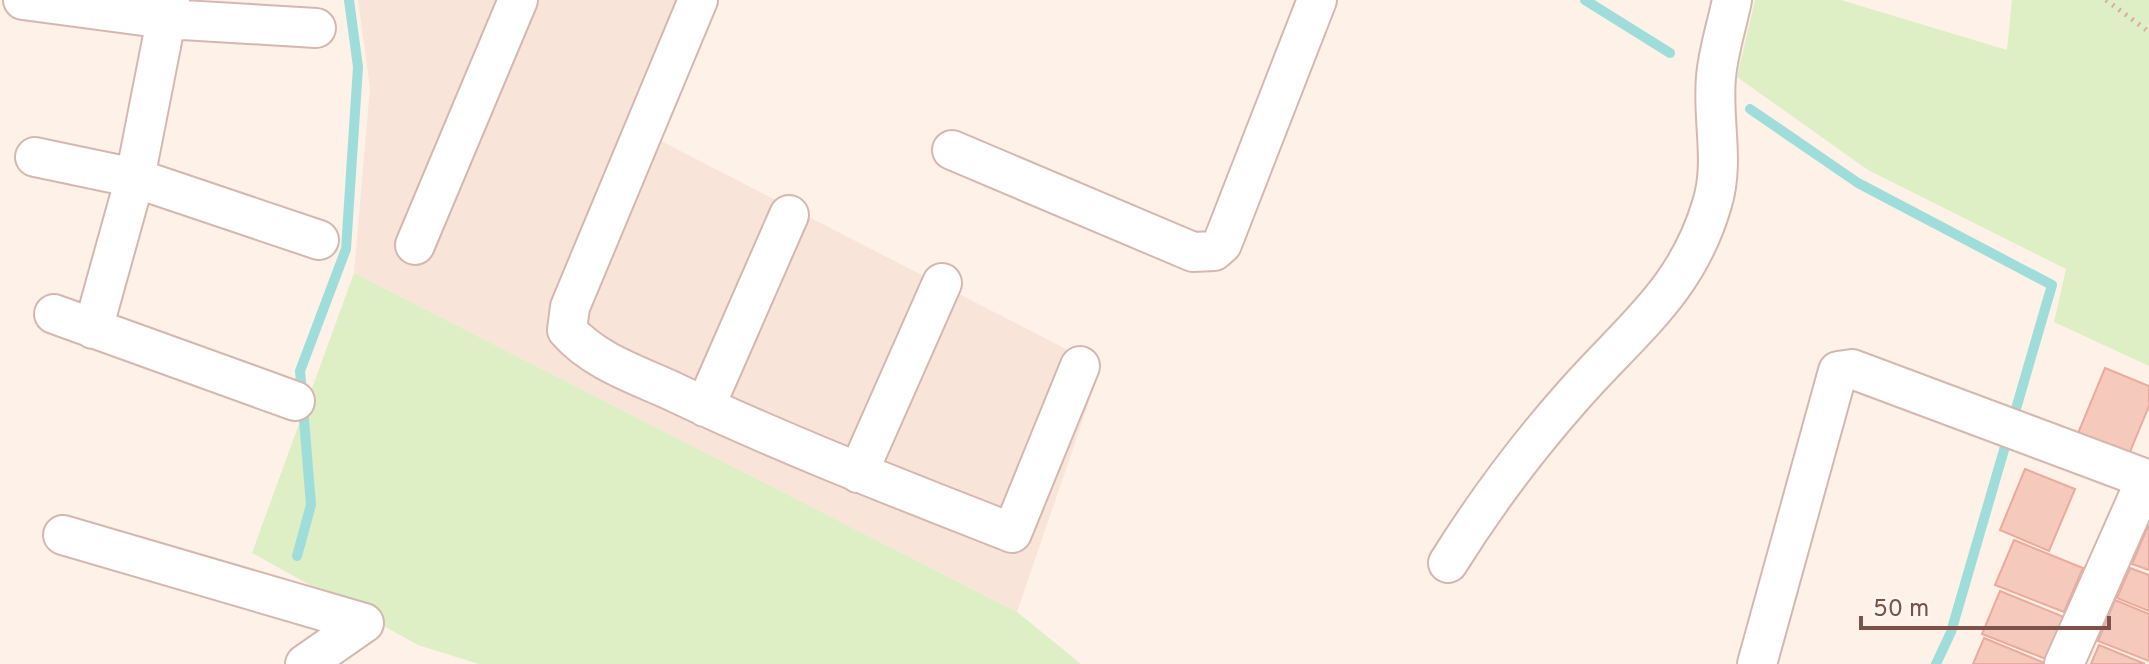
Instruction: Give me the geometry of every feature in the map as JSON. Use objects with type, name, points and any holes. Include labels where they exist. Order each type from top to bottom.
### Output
[{"type":"street","points":[[23,0],[168,10],[316,28]]},
{"type":"street","points":[[415,245],[518,0]]},
{"type":"street","points":[[698,0],[570,307],[567,330],[584,350],[705,407],[858,473],[1012,533],[1080,366]]},
{"type":"street","points":[[952,150],[1193,252],[1214,251],[1222,244],[1317,0]]},
{"type":"street","points":[[1448,563],[1498,485],[1574,394],[1668,296],[1694,253],[1715,189],[1719,164],[1716,77],[1732,0]]},
{"type":"street","points":[[93,329],[135,178],[168,10]]},
{"type":"street","points":[[35,157],[135,178],[319,240]]},
{"type":"street","points":[[705,407],[789,215]]},
{"type":"street","points":[[858,473],[942,283]]},
{"type":"street","points":[[54,314],[295,401]]},
{"type":"street","points":[[1757,664],[1838,371],[1852,369],[2147,479],[2064,664]]},
{"type":"street","points":[[63,535],[364,623],[326,661]]},
{"type":"path","points":[[2106,0],[2149,32]]},
{"type":"shaded area","points":[[358,0],[717,0],[659,140],[1101,367],[1017,612],[354,273],[370,88]]},
{"type":"green space","points":[[1755,0],[1841,0],[2007,50],[2012,0],[2149,0],[2149,366],[2054,322],[2066,269],[1868,170],[1737,77]]},
{"type":"green space","points":[[354,273],[1017,612],[1081,664],[479,664],[418,645],[252,553]]},
{"type":"building","points":[[2105,368],[2149,386],[2149,406],[2125,464],[2074,443]]},
{"type":"building","points":[[2025,469],[2075,489],[2049,551],[2000,530]]},
{"type":"building","points":[[2149,524],[2149,570],[2132,564]]},
{"type":"building","points":[[2014,540],[2083,568],[2064,612],[1995,585]]},
{"type":"building","points":[[2130,568],[2149,575],[2149,611],[2117,598]]},
{"type":"building","points":[[2000,591],[2064,617],[2046,659],[1982,634]]},
{"type":"building","points":[[2115,600],[2149,614],[2149,661],[2098,641]]},
{"type":"building","points":[[1984,638],[2047,664],[1973,664]]},
{"type":"building","points":[[2099,645],[2145,664],[2091,664]]},
{"type":"waterway","points":[[297,556],[311,505],[300,371],[346,249],[358,67],[349,0]]},
{"type":"waterway","points":[[1585,0],[1670,53]]},
{"type":"waterway","points":[[1750,109],[1858,183],[2052,285],[1951,632],[1936,664]]}]
